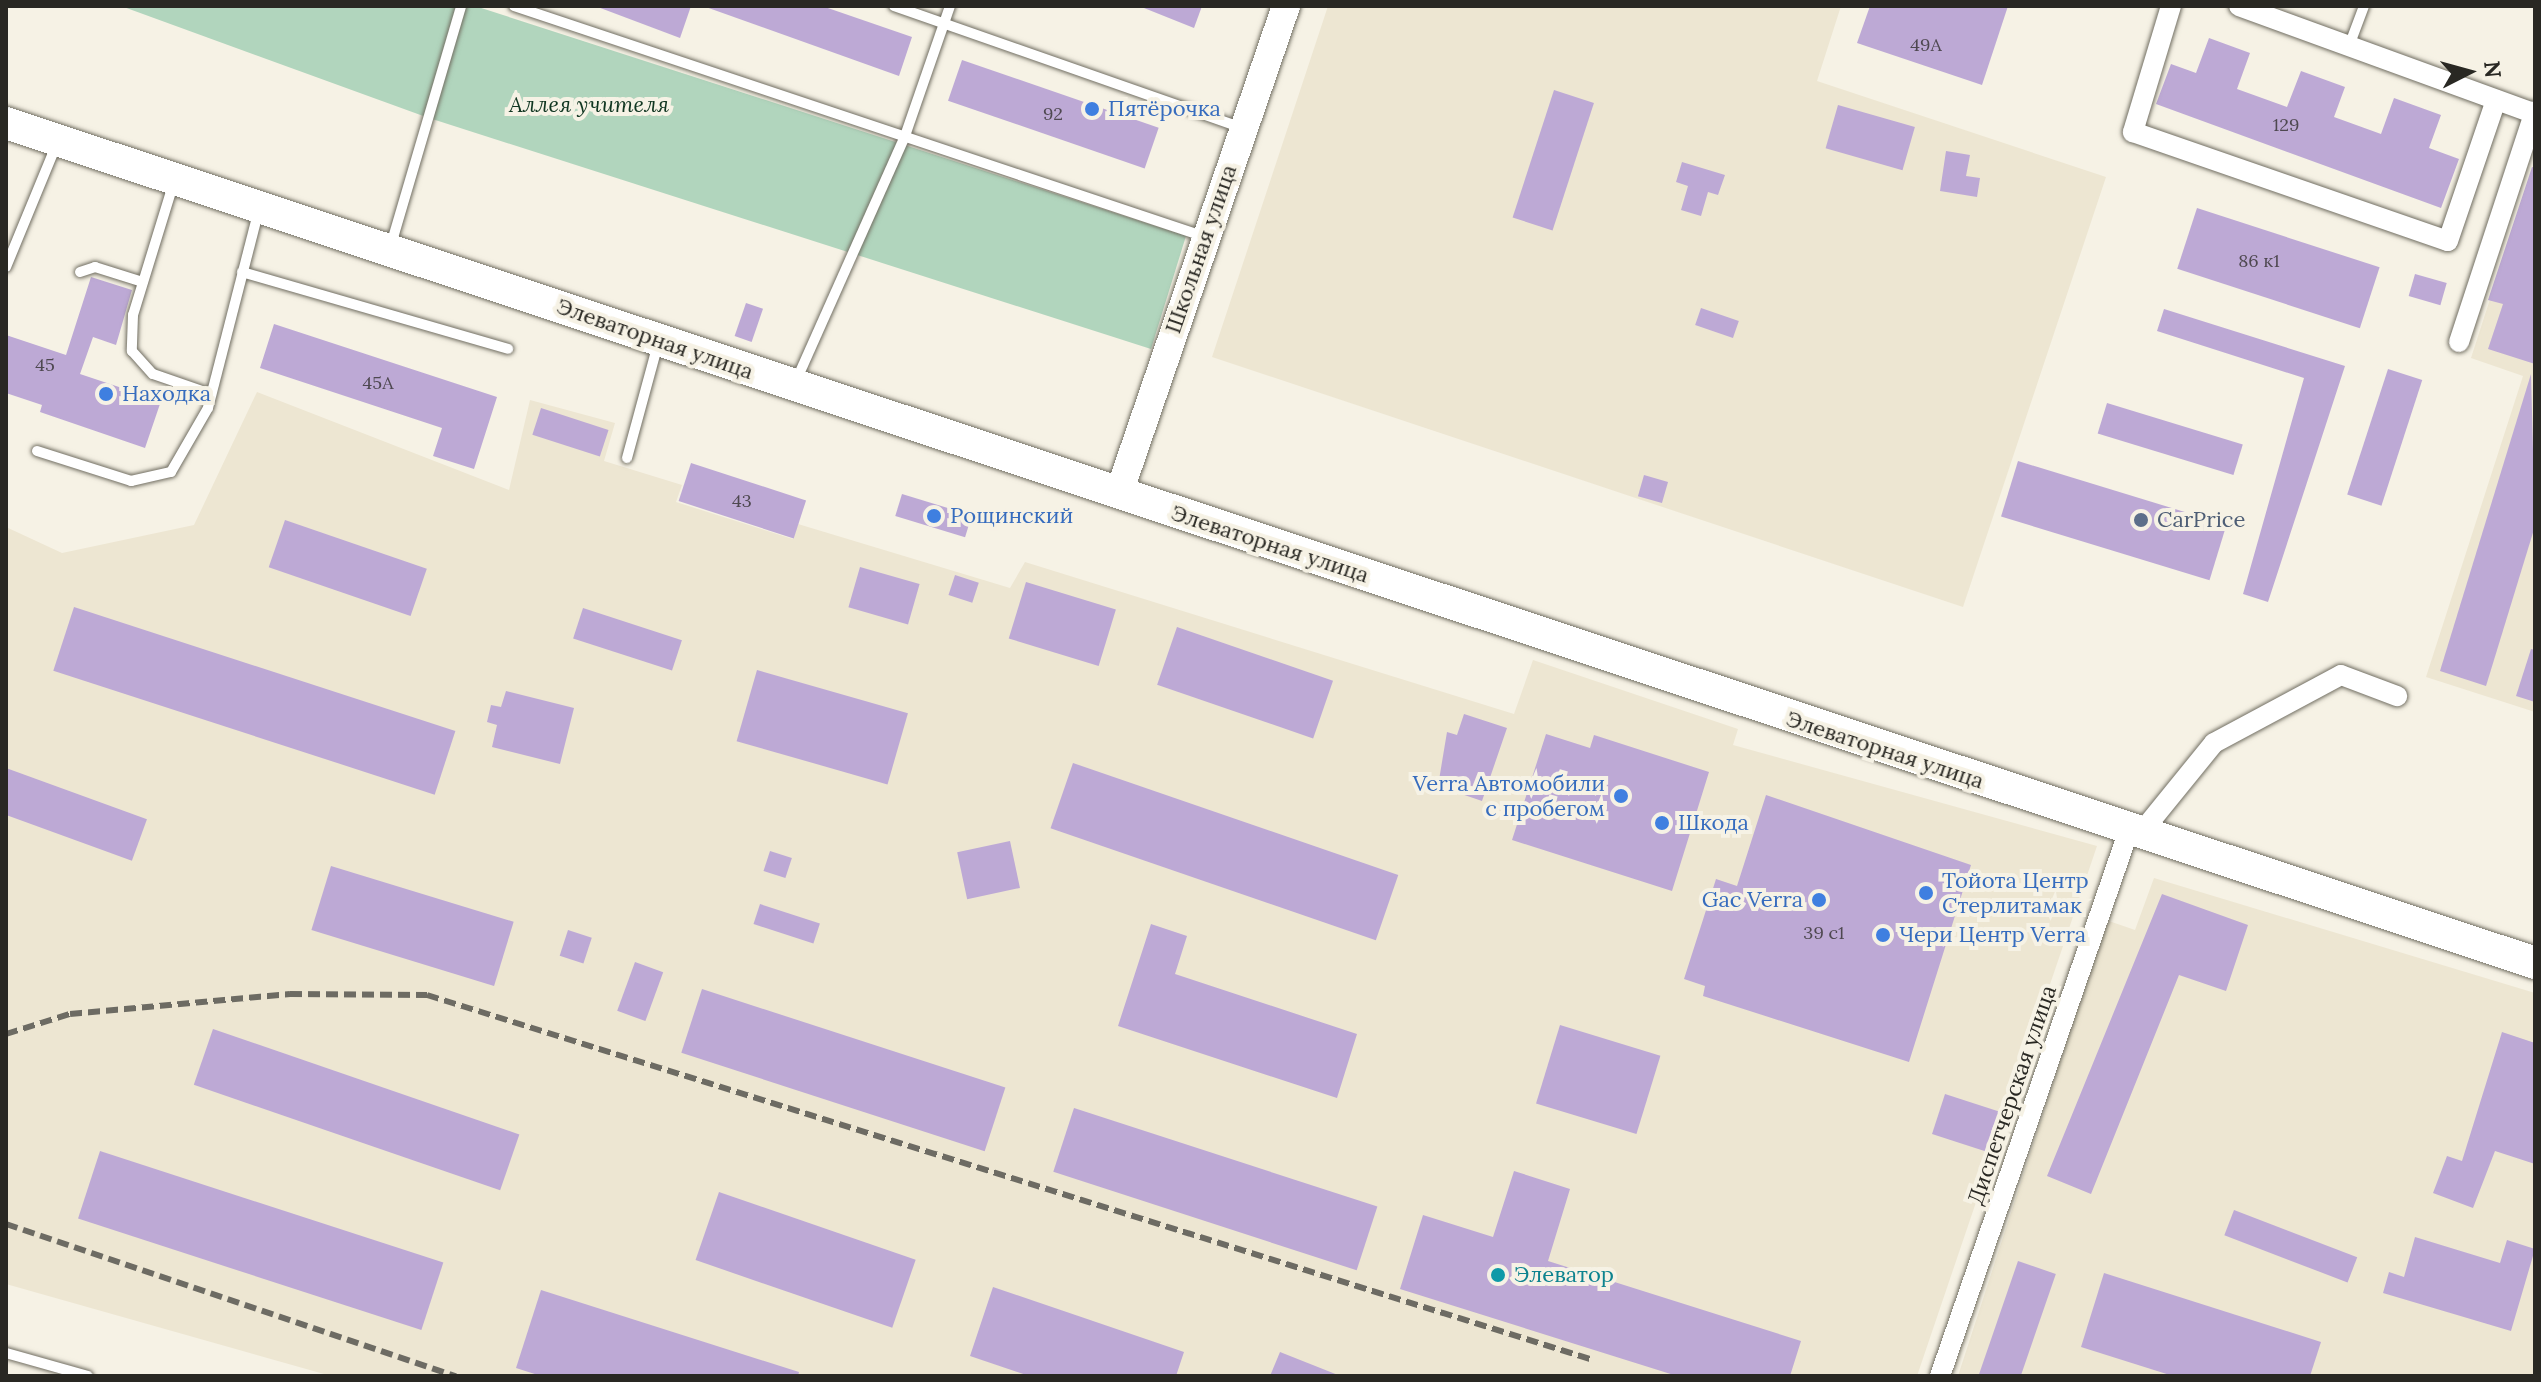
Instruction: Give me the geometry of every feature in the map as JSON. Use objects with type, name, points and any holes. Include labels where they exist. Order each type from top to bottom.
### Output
[{"type":"main road","name":"Элеваторная улица","points":[[6,123],[2535,963]]},
{"type":"street","name":"Школьная улица","points":[[1119,493],[1286,6]]},
{"type":"street","points":[[2171,6],[2133,132],[2448,241],[2496,100]]},
{"type":"street","points":[[2239,6],[2535,113],[2459,342]]},
{"type":"street","points":[[2135,832],[2214,743],[2341,675],[2397,696]]},
{"type":"street","name":"Диспетчерская улица","points":[[1940,1376],[2135,832]]},
{"type":"lane","points":[[390,250],[461,6]]},
{"type":"lane","points":[[514,6],[1205,237]]},
{"type":"lane","points":[[894,6],[1243,128]]},
{"type":"lane","points":[[794,386],[905,136],[950,6]]},
{"type":"lane","points":[[2349,46],[2364,6]]},
{"type":"lane","points":[[6,267],[58,140]]},
{"type":"lane","points":[[174,179],[143,282],[131,337],[137,364],[211,394]]},
{"type":"lane","points":[[37,451],[152,481],[171,472],[193,444],[211,394],[260,207]]},
{"type":"lane","points":[[80,272],[95,267],[143,282]]},
{"type":"lane","points":[[242,272],[508,349]]},
{"type":"lane","points":[[627,458],[659,340]]},
{"type":"lane","points":[[6,1353],[88,1376]]},
{"type":"shaded area","points":[[1328,6],[1841,6],[1817,81],[2106,177],[1963,607],[1212,357]]},
{"type":"shaded area","points":[[2535,160],[2535,712],[2426,677],[2523,376],[2471,358]]},
{"type":"shaded area","points":[[257,392],[509,490],[530,400],[615,423],[604,461],[682,485],[676,502],[793,539],[798,524],[1010,588],[1025,562],[1514,714],[1533,660],[1738,729],[1733,745],[2097,846],[1917,1376],[331,1376],[6,1284],[6,527],[62,553],[194,525]]},
{"type":"shaded area","points":[[2154,878],[2535,993],[2535,1376],[1958,1376],[2106,920],[2135,930]]},
{"type":"green space","name":"Аллея учителя","points":[[121,6],[475,6],[1186,236],[1151,349],[426,117]]},
{"type":"building","points":[[595,6],[691,6],[680,38]]},
{"type":"building","points":[[703,6],[822,6],[912,37],[899,76]]},
{"type":"building","points":[[1139,6],[1202,6],[1194,28]]},
{"type":"building","points":[[1870,6],[2008,6],[1982,85],[1857,43]]},
{"type":"building","points":[[2209,38],[2250,53],[2237,89],[2287,107],[2301,71],[2345,87],[2334,117],[2381,134],[2394,98],[2441,115],[2429,148],[2459,159],[2441,208],[2156,104],[2171,64],[2196,73]]},
{"type":"building","points":[[962,60],[1159,128],[1145,168],[948,101]]},
{"type":"building","points":[[1554,90],[1594,103],[1553,230],[1513,217]]},
{"type":"building","points":[[1838,105],[1915,127],[1902,170],[1826,148]]},
{"type":"building","points":[[1946,151],[1970,155],[1966,176],[1980,178],[1977,197],[1940,191]]},
{"type":"building","points":[[1682,162],[1725,175],[1718,195],[1708,192],[1701,216],[1681,210],[1688,186],[1676,182]]},
{"type":"building","points":[[2532,167],[2535,168],[2535,364],[2488,349],[2503,304],[2488,300]]},
{"type":"building","points":[[2197,208],[2380,267],[2360,328],[2177,269]]},
{"type":"building","points":[[2415,274],[2447,283],[2440,305],[2409,296]]},
{"type":"building","points":[[91,277],[132,290],[116,345],[93,337],[80,374],[161,401],[145,448],[40,412],[42,405],[6,393],[6,335],[66,355]]},
{"type":"building","points":[[746,303],[763,309],[752,342],[735,336]]},
{"type":"building","points":[[1701,308],[1739,321],[1733,338],[1695,325]]},
{"type":"building","points":[[2164,309],[2345,366],[2268,602],[2243,594],[2304,378],[2157,331]]},
{"type":"building","points":[[274,324],[497,397],[474,469],[433,456],[442,428],[260,368]]},
{"type":"building","points":[[2388,369],[2422,380],[2381,506],[2347,495]]},
{"type":"building","points":[[2531,374],[2535,526],[2486,686],[2440,671]]},
{"type":"building","points":[[2107,403],[2243,445],[2233,475],[2098,434]]},
{"type":"building","points":[[541,408],[609,430],[600,457],[532,435]]},
{"type":"building","points":[[2018,461],[2226,525],[2210,580],[2001,516]]},
{"type":"building","points":[[691,463],[806,500],[794,538],[679,501]]},
{"type":"building","points":[[1644,475],[1668,482],[1662,503],[1638,496]]},
{"type":"building","points":[[902,494],[972,515],[965,537],[895,516]]},
{"type":"building","points":[[285,520],[427,569],[411,616],[269,567]]},
{"type":"building","points":[[860,567],[920,584],[908,624],[848,607]]},
{"type":"building","points":[[955,575],[979,583],[972,603],[949,595]]},
{"type":"building","points":[[1026,582],[1116,609],[1099,666],[1009,638]]},
{"type":"building","points":[[74,607],[455,731],[435,795],[53,671]]},
{"type":"building","points":[[583,608],[682,640],[672,671],[573,638]]},
{"type":"building","points":[[1177,627],[1333,681],[1313,738],[1157,685]]},
{"type":"building","points":[[2531,649],[2535,650],[2535,702],[2516,696]]},
{"type":"building","points":[[757,670],[908,713],[888,784],[737,741]]},
{"type":"building","points":[[506,691],[574,708],[560,764],[492,747],[497,725],[487,722],[491,705],[501,707]]},
{"type":"building","points":[[1464,714],[1507,728],[1482,801],[1438,786],[1447,732],[1457,735]]},
{"type":"building","points":[[1546,734],[1590,748],[1594,735],[1709,772],[1672,891],[1512,840]]},
{"type":"building","points":[[1073,763],[1398,875],[1376,940],[1051,828]]},
{"type":"building","points":[[6,768],[147,819],[132,861],[6,815]]},
{"type":"building","points":[[1766,795],[1971,865],[1909,1062],[1703,996],[1705,986],[1684,979],[1716,879],[1737,886]]},
{"type":"building","points":[[1010,841],[1020,888],[967,899],[957,852]]},
{"type":"building","points":[[770,851],[792,858],[785,878],[764,871]]},
{"type":"building","points":[[331,866],[514,922],[494,986],[311,930]]},
{"type":"building","points":[[2162,894],[2248,925],[2226,991],[2179,975],[2091,1194],[2047,1176]]},
{"type":"building","points":[[760,904],[820,923],[813,943],[754,924]]},
{"type":"building","points":[[1151,924],[1187,936],[1175,974],[1357,1034],[1337,1098],[1118,1026]]},
{"type":"building","points":[[568,930],[592,938],[583,963],[560,956]]},
{"type":"building","points":[[635,962],[663,972],[645,1021],[617,1011]]},
{"type":"building","points":[[702,989],[1005,1088],[985,1151],[681,1053]]},
{"type":"building","points":[[1560,1025],[1660,1056],[1636,1134],[1536,1103]]},
{"type":"building","points":[[213,1029],[519,1134],[500,1190],[194,1085]]},
{"type":"building","points":[[2502,1032],[2535,1043],[2535,1164],[2495,1151],[2473,1208],[2433,1193],[2447,1156],[2462,1161]]},
{"type":"building","points":[[1945,1094],[2002,1113],[1989,1152],[1932,1134]]},
{"type":"building","points":[[1074,1108],[1377,1207],[1357,1270],[1053,1172]]},
{"type":"building","points":[[100,1151],[443,1263],[421,1330],[78,1219]]},
{"type":"building","name":"Элеватор","points":[[1514,1171],[1570,1189],[1548,1261],[1801,1341],[1790,1376],[1677,1376],[1400,1289],[1423,1215],[1493,1237]]},
{"type":"building","points":[[719,1192],[916,1260],[892,1328],[696,1260]]},
{"type":"building","points":[[2234,1210],[2357,1257],[2348,1283],[2224,1235]]},
{"type":"building","points":[[2415,1237],[2500,1263],[2507,1240],[2535,1249],[2511,1331],[2383,1293],[2389,1272],[2404,1277]]},
{"type":"building","points":[[2018,1261],[2056,1274],[2021,1376],[1979,1375]]},
{"type":"building","points":[[2104,1273],[2321,1342],[2310,1376],[2173,1376],[2081,1347]]},
{"type":"building","points":[[993,1287],[1184,1352],[1176,1376],[1029,1376],[970,1356]]},
{"type":"building","points":[[541,1290],[799,1372],[798,1376],[541,1376],[516,1368]]},
{"type":"building","points":[[1280,1352],[1338,1375],[1338,1376],[1270,1376]]},
{"type":"railway","points":[[6,1034],[70,1014],[290,994],[427,995],[1590,1359]]},
{"type":"railway","points":[[6,1224],[456,1376]]},
{"type":"place","name":"Пятёрочка","points":[[1092,109]]},
{"type":"place","name":"Находка","points":[[106,394]]},
{"type":"place","name":"Рощинский","points":[[934,516]]},
{"type":"place","name":"CarPrice","points":[[2141,520]]},
{"type":"place","name":"Verra Автомобили с пробегом","points":[[1621,796]]},
{"type":"place","name":"Шкода","points":[[1662,823]]},
{"type":"place","name":"Тойота Центр Стерлитамак","points":[[1926,893]]},
{"type":"place","name":"Gac Verra","points":[[1819,900]]},
{"type":"place","name":"Чери Центр Verra","points":[[1883,935]]},
{"type":"place","name":"Элеватор","points":[[1498,1275]]}]
